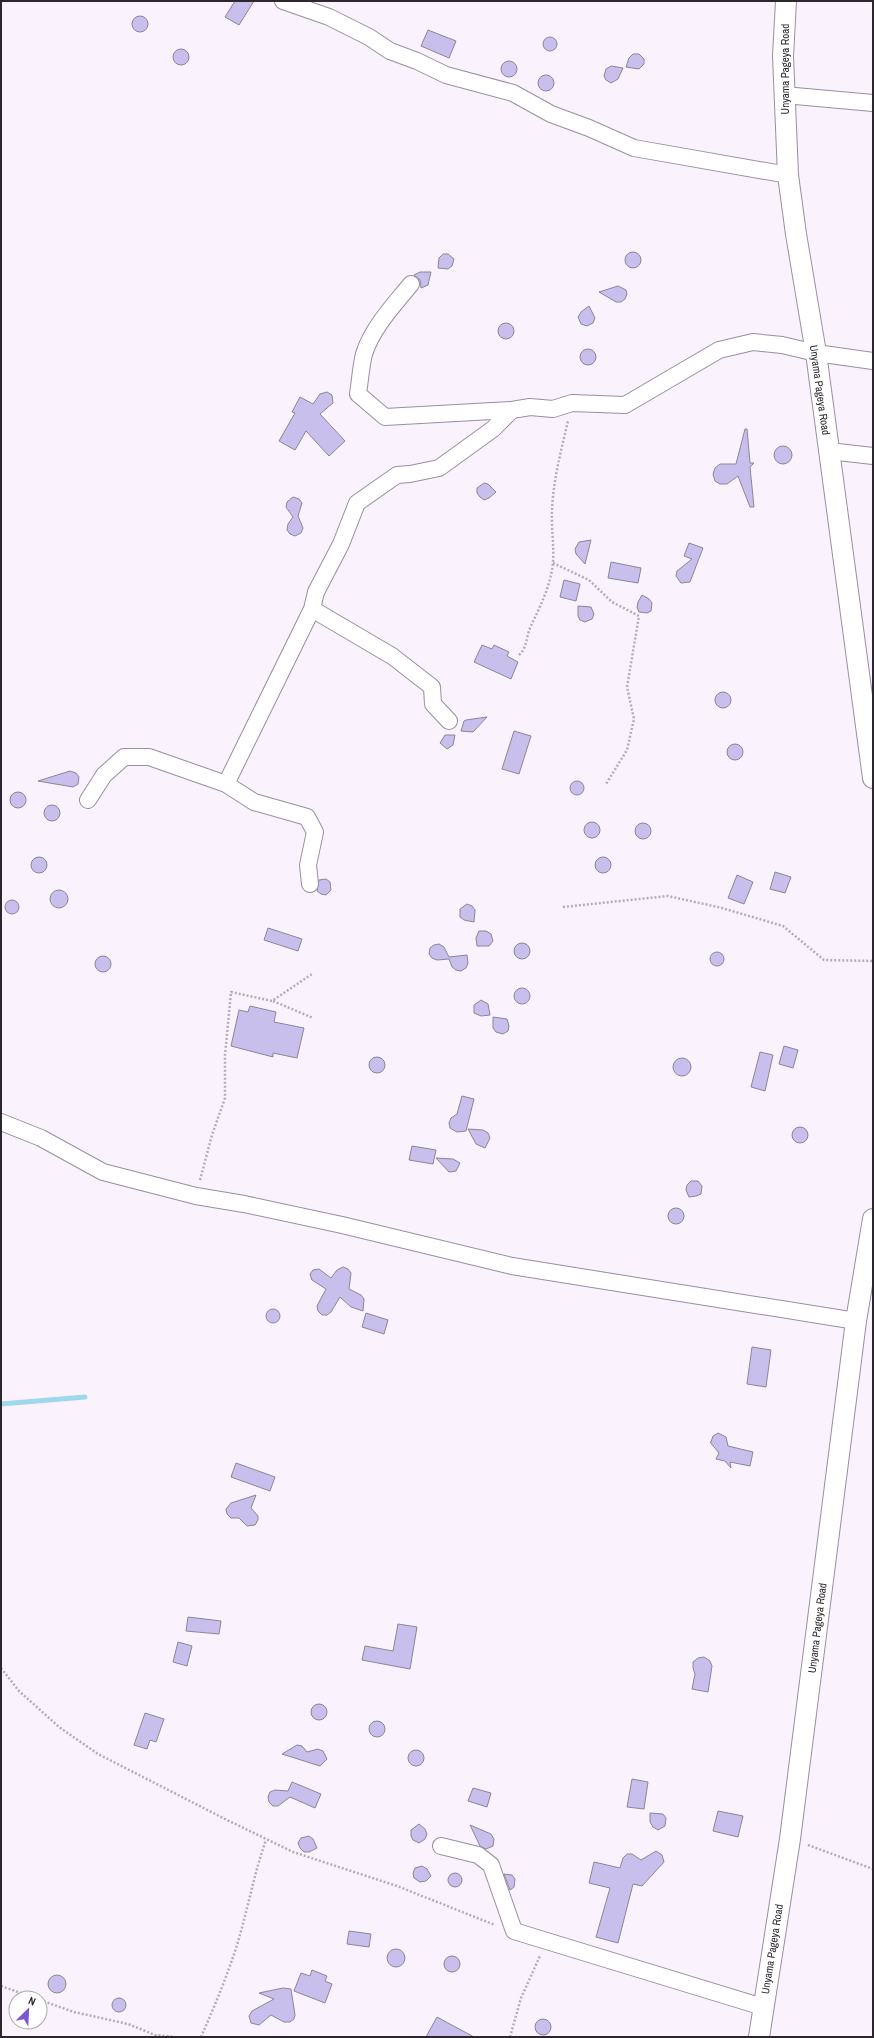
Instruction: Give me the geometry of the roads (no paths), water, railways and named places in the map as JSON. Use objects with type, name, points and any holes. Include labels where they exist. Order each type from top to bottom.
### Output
[{"type":"street","points":[[283,1],[329,17],[369,37],[390,51],[417,61],[446,75],[513,93],[551,114],[589,128],[634,148],[788,175]]},
{"type":"street","name":"Unyama Pageya Road","points":[[786,1],[783,56],[788,175],[796,234],[816,353],[873,778]]},
{"type":"street","points":[[784,95],[873,103]]},
{"type":"street","points":[[411,284],[388,313],[371,338],[364,354],[358,394],[385,417],[530,408],[553,408],[572,403],[625,405],[719,350],[753,342],[782,345],[816,353],[873,361]]},
{"type":"street","points":[[226,784],[312,609],[316,592],[341,544],[357,503],[397,475],[439,468],[493,429],[512,410]]},
{"type":"street","points":[[829,451],[873,456]]},
{"type":"street","points":[[312,609],[392,656],[432,688],[433,704],[449,721]]},
{"type":"street","points":[[88,800],[104,775],[124,757],[149,757],[226,784],[254,802],[306,817],[315,832],[308,865],[310,884]]},
{"type":"street","points":[[1,1122],[41,1138],[103,1172],[196,1196],[244,1204],[342,1225],[512,1266],[856,1322]]},
{"type":"street","name":"Unyama Pageya Road","points":[[759,2037],[790,1839],[856,1322],[873,1219]]},
{"type":"street","points":[[441,1846],[478,1855],[491,1865],[514,1931],[763,2007]]},
{"type":"waterway","points":[[1,1404],[85,1397]]}]
